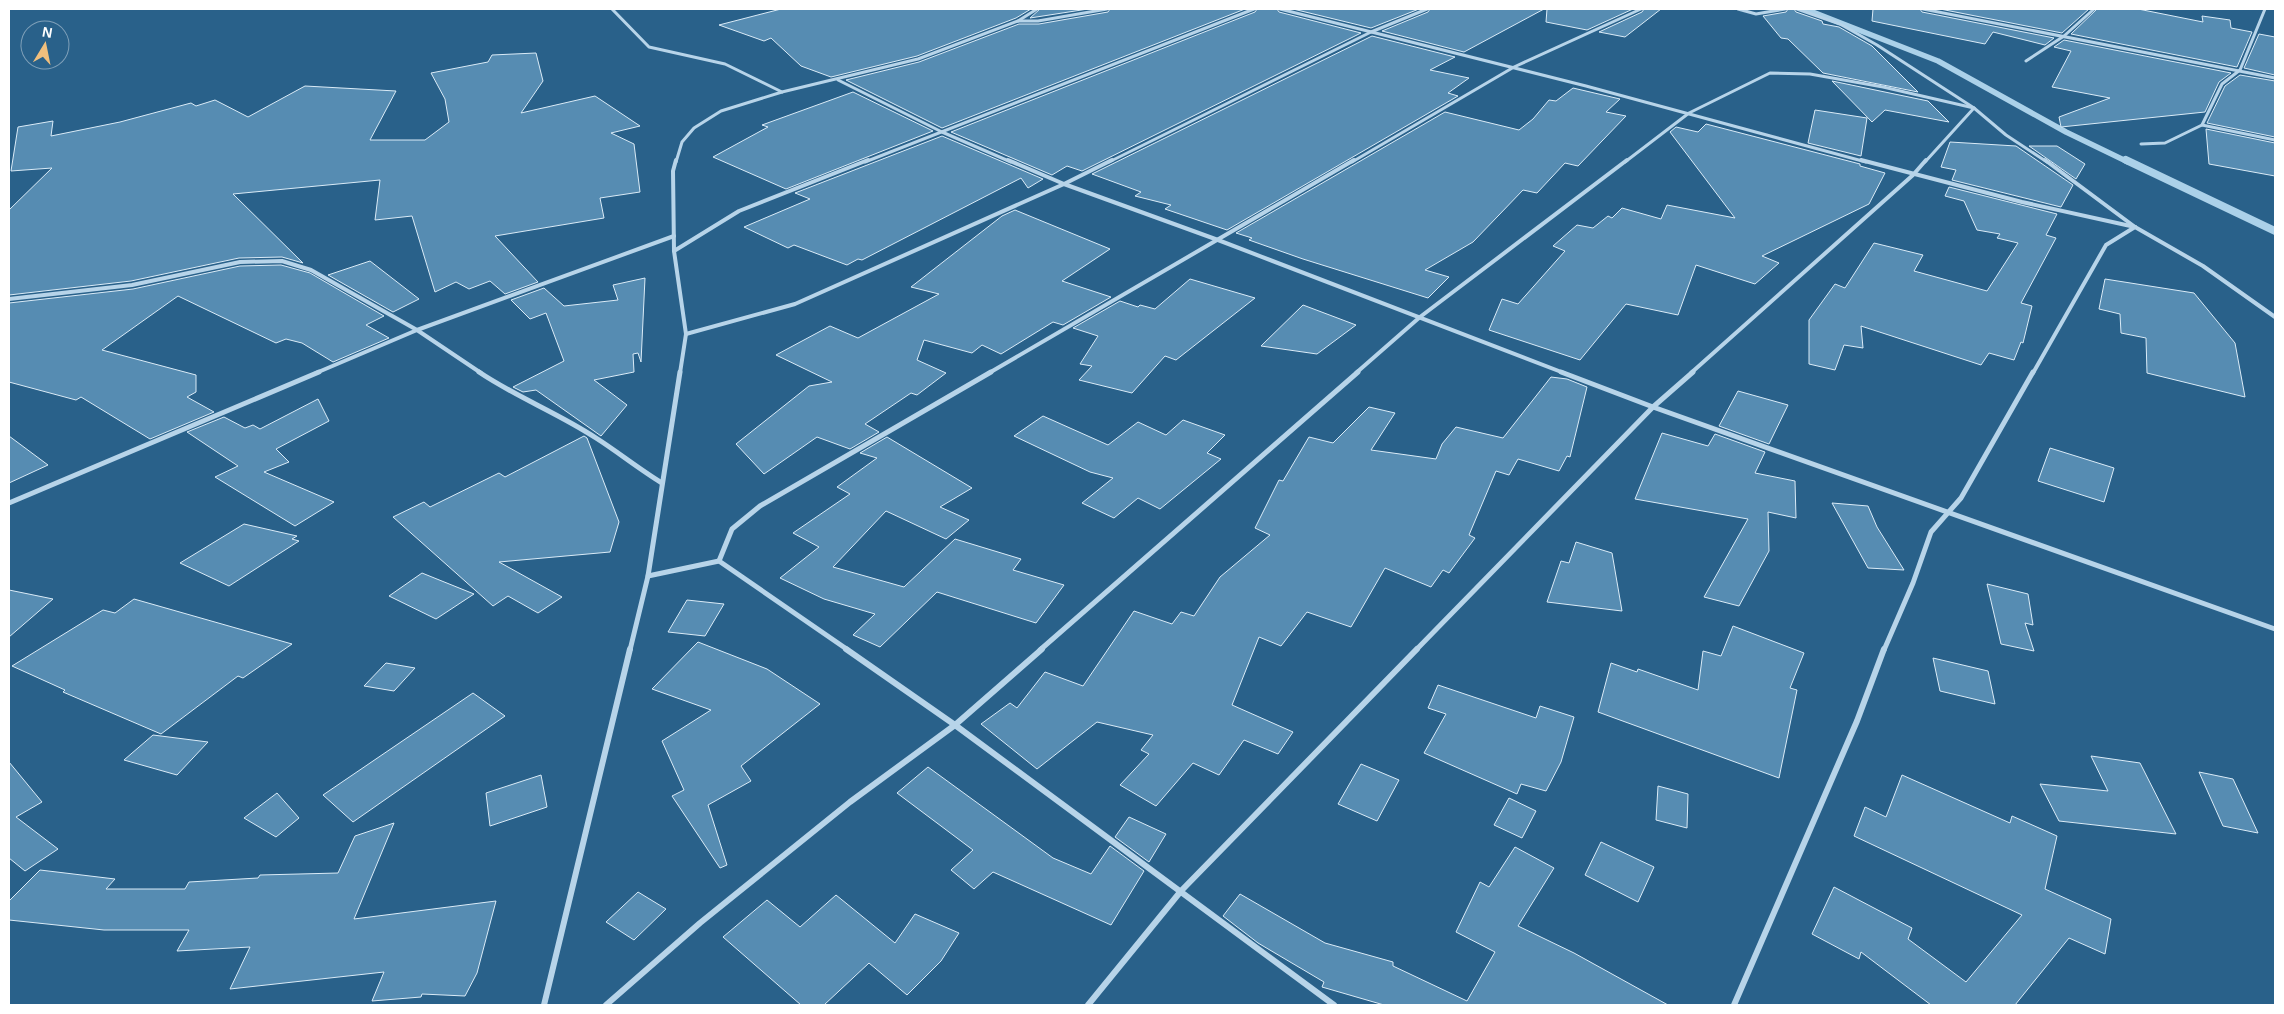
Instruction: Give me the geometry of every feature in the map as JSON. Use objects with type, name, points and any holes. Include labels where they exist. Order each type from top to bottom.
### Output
[{"type":"street","points":[[612,9],[650,47],[725,64],[782,92]]},
{"type":"street","points":[[544,1005],[648,576],[686,334],[674,251],[673,171],[682,142],[694,128],[721,111],[782,92],[838,80],[918,59],[1018,21],[1037,9]]},
{"type":"street","points":[[1018,21],[1038,21],[1108,9]]},
{"type":"street","points":[[674,251],[739,212],[1254,9]]},
{"type":"street","points":[[1280,9],[1514,67],[1913,175],[2135,227]]},
{"type":"street","points":[[686,334],[795,304],[1064,184],[1371,32],[1428,9]]},
{"type":"street","points":[[720,561],[732,529],[760,506],[1514,67],[1641,9]]},
{"type":"street","points":[[1738,9],[1756,14],[1785,9]]},
{"type":"street","points":[[1797,9],[1840,24],[1974,108],[2006,135],[2038,154],[2135,227],[2203,266],[2275,317]]},
{"type":"street","points":[[1924,9],[2275,78]]},
{"type":"street","points":[[2026,61],[2064,36],[2094,9]]},
{"type":"street","points":[[2202,125],[2222,84],[2240,70],[2265,9]]},
{"type":"street","points":[[606,1005],[700,923],[850,802],[955,725],[1420,317],[1689,113],[1770,73],[1810,74],[1883,87],[1974,108]]},
{"type":"street","points":[[838,80],[942,132],[1064,184],[1218,240],[1654,407],[2275,629]]},
{"type":"street","points":[[1088,1005],[1181,891],[1654,407],[1913,175],[1974,108]]},
{"type":"street","points":[[2141,144],[2165,143],[2202,125],[2275,140]]},
{"type":"street","points":[[1734,1005],[1857,721],[1882,654],[1913,583],[1931,532],[1960,498],[2106,245],[2135,227]]},
{"type":"street","points":[[9,503],[417,330],[674,236]]},
{"type":"street","points":[[9,299],[132,285],[240,262],[282,261],[311,270],[417,330],[502,386],[595,437],[634,466],[662,483]]},
{"type":"street","points":[[648,576],[720,561],[955,725],[1334,1005]]},
{"type":"building","points":[[781,9],[1031,9],[1016,18],[917,56],[831,77],[801,66],[771,38],[764,41],[719,25]]},
{"type":"building","points":[[1040,9],[1088,9],[1030,18]]},
{"type":"building","points":[[1110,9],[1245,9],[942,128],[846,80],[919,62],[1019,24],[1039,24],[1108,12]]},
{"type":"building","points":[[1257,9],[1277,9],[1279,12],[1361,33],[1082,171],[1067,166],[1052,175],[951,132],[1255,12]]},
{"type":"building","points":[[1293,9],[1419,9],[1371,28]]},
{"type":"building","points":[[1430,9],[1544,9],[1464,52],[1382,31],[1428,12]]},
{"type":"building","points":[[1547,9],[1633,9],[1587,30],[1546,22]]},
{"type":"building","points":[[1644,9],[1661,9],[1625,37],[1599,32],[1642,12]]},
{"type":"building","points":[[1788,9],[1794,9],[1796,12],[1822,21],[1823,24],[1839,27],[1872,46],[1918,92],[1823,73],[1788,39],[1781,38],[1763,16],[1786,12]]},
{"type":"building","points":[[1873,9],[1920,9],[1922,12],[2054,38],[2045,45],[1993,32],[1985,44],[1872,21]]},
{"type":"building","points":[[1940,9],[2089,9],[2062,33]]},
{"type":"building","points":[[2097,9],[2138,9],[2203,22],[2202,16],[2230,20],[2231,28],[2252,32],[2237,67],[2071,34]]},
{"type":"building","points":[[2259,34],[2275,37],[2275,75],[2244,68]]},
{"type":"building","points":[[1372,36],[1455,57],[1430,70],[1469,78],[1448,93],[1458,96],[1227,230],[1165,209],[1171,205],[1135,196],[1141,192],[1092,174]]},
{"type":"building","points":[[2064,40],[2231,73],[2219,82],[2205,112],[2061,127],[2059,117],[2110,98],[2052,87],[2071,51],[2054,47]]},
{"type":"building","points":[[536,53],[543,81],[521,113],[595,96],[640,126],[611,133],[634,144],[640,192],[600,198],[604,218],[495,236],[538,282],[505,294],[490,281],[469,289],[456,282],[435,292],[412,216],[375,220],[380,180],[233,194],[303,263],[282,257],[239,258],[131,281],[9,295],[9,210],[52,168],[11,171],[18,127],[53,121],[51,136],[120,122],[191,103],[196,106],[215,100],[248,117],[305,86],[396,91],[370,140],[425,140],[449,122],[445,99],[431,73],[488,62],[492,55]]},
{"type":"building","points":[[2240,75],[2275,81],[2275,137],[2207,123],[2225,86]]},
{"type":"building","points":[[1832,81],[1928,101],[1949,122],[1885,110],[1872,122]]},
{"type":"building","points":[[1573,88],[1620,99],[1606,112],[1626,116],[1578,166],[1565,163],[1537,193],[1523,190],[1473,242],[1425,270],[1449,277],[1428,298],[1303,259],[1249,240],[1252,238],[1236,233],[1445,112],[1519,130],[1533,119],[1549,100],[1556,101]]},
{"type":"building","points":[[853,92],[933,131],[786,189],[713,157],[768,127],[762,125]]},
{"type":"building","points":[[1815,110],[1867,118],[1861,156],[1808,143]]},
{"type":"building","points":[[1706,124],[1860,164],[1860,166],[1885,173],[1869,204],[1762,256],[1779,263],[1755,284],[1696,265],[1678,315],[1626,304],[1580,360],[1489,330],[1502,299],[1518,304],[1565,251],[1553,246],[1577,225],[1593,228],[1608,216],[1612,218],[1622,208],[1661,219],[1667,205],[1735,218],[1670,132],[1676,127],[1698,132]]},
{"type":"building","points":[[2206,129],[2275,143],[2275,176],[2209,164]]},
{"type":"building","points":[[942,136],[1043,179],[1028,188],[1021,178],[862,260],[858,259],[847,265],[794,245],[788,248],[744,227],[810,199],[795,193]]},
{"type":"building","points":[[1950,142],[2016,146],[2073,185],[2061,207],[1952,180],[1956,170],[1941,167]]},
{"type":"building","points":[[2029,146],[2057,146],[2085,164],[2076,179]]},
{"type":"building","points":[[1949,187],[2057,214],[2046,235],[2056,238],[2021,303],[2032,306],[2023,343],[2021,342],[2014,360],[1989,353],[1981,365],[1861,326],[1863,348],[1844,345],[1835,370],[1809,364],[1809,320],[1835,284],[1845,288],[1874,243],[1923,255],[1914,271],[1987,291],[2018,243],[1997,238],[2000,234],[1977,230],[1964,201],[1945,196]]},
{"type":"building","points":[[1015,210],[1110,249],[1062,281],[1111,297],[1063,325],[1053,322],[1001,354],[982,345],[972,353],[924,340],[917,360],[946,373],[917,395],[911,393],[865,424],[879,432],[850,449],[817,437],[764,474],[736,444],[809,386],[832,382],[776,355],[830,326],[858,338],[939,294],[911,287],[1002,216]]},
{"type":"building","points":[[370,261],[419,299],[393,312],[328,275]]},
{"type":"building","points":[[281,265],[310,273],[384,316],[366,325],[389,338],[333,362],[302,343],[286,339],[276,343],[178,296],[102,350],[196,375],[196,392],[187,397],[214,412],[150,439],[81,397],[76,400],[9,382],[9,303],[133,289],[240,266]]},
{"type":"building","points":[[645,278],[641,362],[638,353],[633,354],[634,372],[594,380],[627,405],[601,436],[536,390],[523,392],[513,387],[564,361],[546,313],[530,319],[511,300],[544,288],[564,306],[618,300],[613,285]]},
{"type":"building","points":[[1190,279],[1255,298],[1176,360],[1165,356],[1132,393],[1079,380],[1092,366],[1080,364],[1098,336],[1073,328],[1120,301],[1138,307],[1140,305],[1155,309]]},
{"type":"building","points":[[2105,279],[2194,293],[2235,343],[2245,397],[2147,373],[2146,338],[2121,333],[2120,314],[2099,309]]},
{"type":"building","points":[[1303,305],[1356,325],[1317,354],[1261,346]]},
{"type":"building","points":[[1551,377],[1567,379],[1587,387],[1570,457],[1567,456],[1559,471],[1518,459],[1509,475],[1496,471],[1469,535],[1475,538],[1449,573],[1443,570],[1431,587],[1385,568],[1351,627],[1307,612],[1281,646],[1259,637],[1232,705],[1293,732],[1278,754],[1244,740],[1219,775],[1193,763],[1156,806],[1120,785],[1149,754],[1141,750],[1153,735],[1097,722],[1037,769],[981,724],[1010,703],[1017,708],[1045,672],[1083,686],[1134,611],[1172,624],[1181,612],[1194,616],[1220,577],[1270,535],[1255,528],[1279,480],[1283,481],[1309,437],[1333,443],[1369,407],[1395,413],[1371,450],[1436,459],[1442,444],[1456,427],[1503,438]]},
{"type":"building","points":[[1738,391],[1788,405],[1769,444],[1719,426]]},
{"type":"building","points":[[318,399],[329,421],[276,449],[289,462],[264,472],[334,502],[295,526],[215,477],[238,466],[187,432],[224,417],[245,428],[253,425],[260,429]]},
{"type":"building","points":[[1043,416],[1108,445],[1138,422],[1166,435],[1183,420],[1225,435],[1207,453],[1221,459],[1160,509],[1138,498],[1114,518],[1082,503],[1113,478],[1090,472],[1014,436]]},
{"type":"building","points":[[1662,433],[1708,446],[1715,434],[1765,452],[1755,473],[1795,481],[1796,518],[1768,512],[1769,551],[1739,606],[1704,597],[1748,519],[1635,499]]},
{"type":"building","points":[[9,436],[48,465],[9,483]]},
{"type":"building","points":[[584,436],[587,438],[619,522],[610,552],[499,562],[562,597],[538,613],[508,596],[493,606],[393,517],[424,502],[430,507],[499,473],[505,477]]},
{"type":"building","points":[[887,437],[972,488],[940,507],[969,520],[946,539],[886,511],[833,567],[904,587],[955,539],[1021,559],[1013,570],[1064,585],[1036,623],[937,592],[880,647],[853,635],[875,614],[824,599],[780,578],[819,547],[793,533],[850,494],[837,487],[877,458],[860,453]]},
{"type":"building","points":[[2050,448],[2114,468],[2104,502],[2038,481]]},
{"type":"building","points":[[1832,503],[1868,506],[1877,527],[1904,570],[1868,568]]},
{"type":"building","points":[[244,524],[297,536],[292,539],[299,541],[229,586],[180,563]]},
{"type":"building","points":[[1576,542],[1612,553],[1622,611],[1547,602],[1561,561],[1569,563]]},
{"type":"building","points":[[422,573],[474,594],[436,619],[389,596]]},
{"type":"building","points":[[1987,584],[2028,594],[2033,625],[2025,623],[2034,651],[2001,644]]},
{"type":"building","points":[[9,590],[53,599],[9,637]]},
{"type":"building","points":[[134,599],[292,644],[243,678],[238,676],[161,734],[63,692],[65,690],[12,666],[103,610],[115,613]]},
{"type":"building","points":[[687,600],[724,604],[705,636],[668,632]]},
{"type":"building","points":[[1733,626],[1804,653],[1790,688],[1797,690],[1779,778],[1598,712],[1611,663],[1637,672],[1638,669],[1698,690],[1703,651],[1721,656]]},
{"type":"building","points":[[698,642],[767,669],[820,704],[741,766],[751,781],[708,805],[727,865],[720,868],[672,796],[684,790],[662,741],[711,710],[652,689]]},
{"type":"building","points":[[1933,658],[1988,671],[1995,704],[1940,691]]},
{"type":"building","points":[[386,663],[415,668],[394,691],[364,686]]},
{"type":"building","points":[[1438,685],[1536,718],[1540,706],[1574,717],[1561,762],[1546,791],[1521,784],[1517,794],[1424,753],[1446,714],[1428,708]]},
{"type":"building","points":[[473,693],[505,716],[353,822],[323,795]]},
{"type":"building","points":[[153,735],[208,742],[177,775],[124,760]]},
{"type":"building","points":[[2091,756],[2140,763],[2176,834],[2059,821],[2040,784],[2108,791]]},
{"type":"building","points":[[9,762],[42,802],[16,817],[58,849],[25,871],[9,858]]},
{"type":"building","points":[[1361,764],[1399,780],[1377,821],[1338,804]]},
{"type":"building","points":[[928,767],[1053,858],[1091,874],[1110,846],[1144,871],[1111,925],[993,872],[974,889],[951,870],[973,850],[897,793]]},
{"type":"building","points":[[2199,772],[2233,779],[2258,833],[2223,826]]},
{"type":"building","points":[[541,775],[547,807],[490,826],[486,793]]},
{"type":"building","points":[[1902,775],[2010,823],[2012,816],[2057,836],[2045,889],[2111,919],[2105,954],[2069,938],[2015,1005],[1931,1005],[1861,952],[1859,959],[1812,934],[1834,887],[1912,928],[1908,939],[1966,982],[2022,915],[1854,836],[1865,807],[1886,817]]},
{"type":"building","points":[[1658,786],[1688,794],[1687,828],[1656,820]]},
{"type":"building","points":[[277,793],[299,818],[276,837],[244,818]]},
{"type":"building","points":[[1509,798],[1536,811],[1522,838],[1494,825]]},
{"type":"building","points":[[1129,817],[1166,834],[1149,862],[1115,837]]},
{"type":"building","points":[[394,823],[354,919],[496,901],[477,973],[465,996],[422,994],[421,997],[372,1001],[384,972],[230,989],[250,947],[177,951],[189,930],[104,930],[9,920],[9,901],[40,870],[115,879],[106,889],[185,889],[189,882],[258,878],[260,875],[338,873],[355,836]]},
{"type":"building","points":[[1601,842],[1654,867],[1638,902],[1585,875]]},
{"type":"building","points":[[1515,847],[1554,868],[1518,926],[1574,953],[1668,1005],[1384,1005],[1322,987],[1324,982],[1258,943],[1223,916],[1240,894],[1325,943],[1393,962],[1393,966],[1467,1001],[1495,952],[1456,932],[1480,882],[1489,887]]},
{"type":"building","points":[[638,892],[666,909],[634,940],[606,922]]},
{"type":"building","points":[[836,895],[895,943],[915,914],[959,933],[941,961],[907,995],[869,963],[824,1005],[801,1005],[723,937],[767,900],[800,927]]},
{"type":"waterway","points":[[1805,9],[1938,61],[2066,132],[2128,162]]},
{"type":"waterway","points":[[2126,160],[2275,231]]}]
